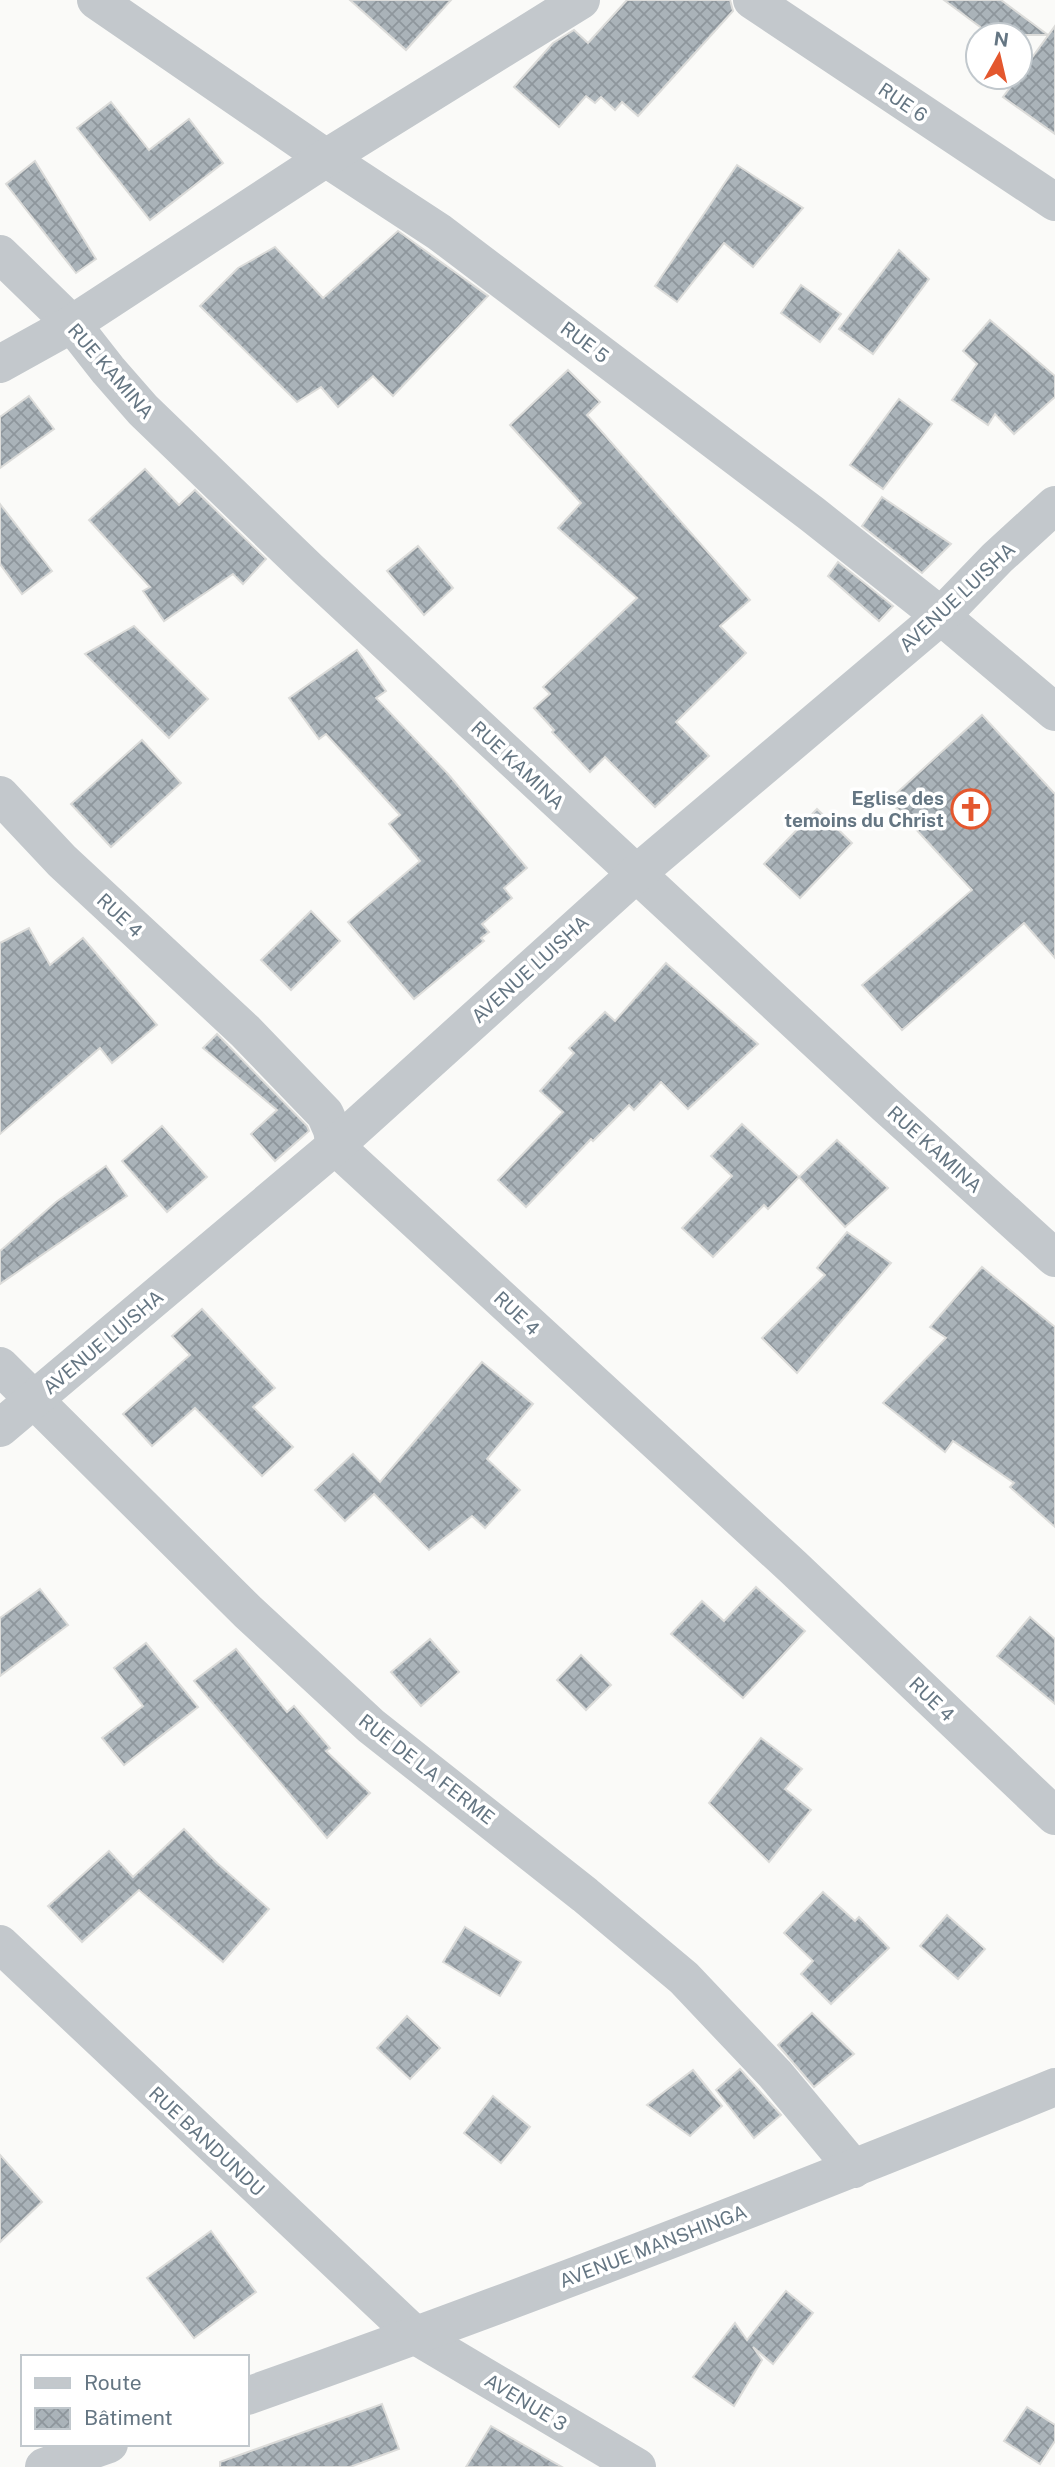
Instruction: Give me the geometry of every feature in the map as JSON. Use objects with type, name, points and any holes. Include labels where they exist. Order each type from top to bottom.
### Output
[{"type":"street","name":"RUE 5","points":[[96,0],[460,248],[812,514],[1055,712]]},
{"type":"street","points":[[0,364],[72,324],[326,158],[581,0]]},
{"type":"street","name":"RUE 6","points":[[752,0],[1055,202]]},
{"type":"street","name":"RUE KAMINA","points":[[0,254],[72,324],[143,410],[338,598],[1055,1258]]},
{"type":"street","name":"AVENUE LUISHA","points":[[0,1428],[335,1146],[636,874],[941,617],[997,558],[1055,505]]},
{"type":"street","name":"RUE 4","points":[[0,795],[62,861],[245,1031],[301,1088],[325,1114],[335,1146],[782,1558],[1055,1816]]},
{"type":"street","name":"RUE DE LA FERME","points":[[0,1366],[248,1612],[371,1727],[564,1877],[684,1978],[775,2074],[854,2169]]},
{"type":"street","name":"RUE BANDUNDU","points":[[0,1944],[416,2336]]},
{"type":"street","name":"AVENUE MANSHINGA","points":[[248,2396],[416,2336],[854,2169],[1055,2087]]},
{"type":"street","name":"AVENUE 3","points":[[416,2336],[637,2467]]},
{"type":"street","points":[[44,2467],[103,2446]]},
{"type":"building","points":[[350,0],[451,0],[406,50]]},
{"type":"building","points":[[627,0],[730,0],[733,11],[638,116],[622,102],[615,110],[601,97],[595,103],[586,96],[559,127],[514,87],[553,43],[574,30],[588,43]]},
{"type":"building","points":[[944,0],[1001,0],[1029,21],[972,21]]},
{"type":"building","points":[[1034,25],[1048,35],[1034,35]]},
{"type":"building","points":[[1055,26],[1055,134],[1003,97],[1008,91],[1034,91],[1034,55]]},
{"type":"building","points":[[111,102],[149,150],[189,119],[223,163],[150,220],[77,128]]},
{"type":"building","points":[[35,161],[96,259],[76,273],[6,184]]},
{"type":"building","points":[[737,165],[803,208],[753,267],[724,243],[677,302],[655,286]]},
{"type":"building","points":[[398,231],[488,296],[393,396],[373,376],[338,407],[321,387],[297,402],[200,306],[238,268],[275,247],[323,298]]},
{"type":"building","points":[[899,250],[929,279],[873,354],[839,329]]},
{"type":"building","points":[[801,285],[841,314],[820,342],[781,313]]},
{"type":"building","points":[[990,320],[1055,376],[1055,397],[1014,434],[995,414],[988,425],[952,400],[977,364],[963,351]]},
{"type":"building","points":[[568,370],[600,402],[587,415],[750,600],[720,626],[746,653],[676,722],[709,756],[655,807],[605,757],[590,772],[552,732],[554,730],[534,708],[550,694],[543,687],[637,598],[558,528],[581,503],[510,425]]},
{"type":"building","points":[[29,396],[54,429],[0,468],[0,417]]},
{"type":"building","points":[[899,399],[932,424],[883,489],[850,465]]},
{"type":"building","points":[[145,469],[179,505],[195,490],[266,559],[243,584],[233,574],[164,621],[143,591],[150,587],[89,520]]},
{"type":"building","points":[[882,497],[951,544],[922,573],[862,526]]},
{"type":"building","points":[[0,504],[52,571],[22,594],[0,564]]},
{"type":"building","points":[[418,546],[453,588],[424,615],[387,571]]},
{"type":"building","points":[[838,562],[893,606],[879,621],[828,576]]},
{"type":"building","points":[[134,626],[208,699],[169,738],[85,654]]},
{"type":"building","points":[[357,650],[386,691],[376,698],[448,774],[527,868],[504,888],[512,898],[482,924],[489,932],[481,938],[484,941],[414,999],[348,922],[420,861],[389,824],[400,815],[326,734],[319,739],[289,698]]},
{"type":"building","points":[[982,715],[1055,794],[1055,958],[1024,923],[902,1030],[862,985],[972,890],[889,800]]},
{"type":"building","points":[[142,740],[181,783],[111,847],[71,804]]},
{"type":"building","points":[[817,809],[852,843],[800,898],[764,864]]},
{"type":"building","points":[[311,911],[340,941],[291,990],[261,960]]},
{"type":"building","points":[[29,928],[50,965],[83,938],[157,1025],[112,1063],[100,1048],[0,1134],[0,943]]},
{"type":"building","points":[[666,963],[758,1044],[688,1109],[661,1082],[634,1110],[629,1105],[593,1141],[591,1139],[526,1207],[498,1180],[563,1112],[540,1091],[574,1053],[569,1048],[605,1012],[615,1021]]},
{"type":"building","points":[[217,1034],[307,1126],[309,1131],[275,1161],[251,1134],[277,1110],[203,1048]]},
{"type":"building","points":[[742,1124],[799,1177],[768,1209],[764,1205],[713,1257],[682,1228],[732,1176],[711,1156]]},
{"type":"building","points":[[162,1126],[207,1177],[167,1212],[122,1161]]},
{"type":"building","points":[[837,1140],[888,1188],[845,1227],[799,1177]]},
{"type":"building","points":[[106,1166],[127,1196],[0,1284],[0,1251],[56,1202]]},
{"type":"building","points":[[847,1232],[891,1263],[797,1373],[762,1338],[825,1275],[817,1268]]},
{"type":"building","points":[[982,1267],[1055,1327],[1055,1527],[1010,1487],[1014,1483],[953,1441],[945,1452],[883,1403],[946,1338],[930,1327]]},
{"type":"building","points":[[202,1309],[275,1388],[253,1407],[293,1447],[262,1476],[195,1408],[152,1446],[123,1414],[190,1355],[172,1336]]},
{"type":"building","points":[[482,1362],[533,1404],[487,1459],[520,1490],[485,1528],[472,1516],[429,1550],[374,1494],[345,1521],[315,1490],[353,1454],[380,1482]]},
{"type":"building","points":[[756,1587],[805,1631],[743,1698],[671,1634],[702,1601],[724,1621]]},
{"type":"building","points":[[40,1589],[68,1625],[0,1676],[0,1618]]},
{"type":"building","points":[[1030,1617],[1055,1639],[1055,1704],[997,1656]]},
{"type":"building","points":[[430,1639],[459,1672],[421,1706],[391,1672]]},
{"type":"building","points":[[146,1643],[198,1707],[124,1765],[102,1738],[143,1706],[114,1668]]},
{"type":"building","points":[[236,1649],[287,1712],[294,1706],[330,1748],[326,1751],[370,1793],[327,1838],[194,1681]]},
{"type":"building","points":[[581,1655],[611,1685],[586,1710],[557,1680]]},
{"type":"building","points":[[761,1738],[802,1769],[785,1789],[811,1810],[769,1862],[709,1803]]},
{"type":"building","points":[[184,1829],[217,1863],[269,1909],[223,1962],[139,1890],[82,1942],[48,1906],[109,1851],[133,1877]]},
{"type":"building","points":[[823,1892],[855,1921],[859,1917],[889,1948],[831,2004],[801,1974],[813,1961],[784,1933]]},
{"type":"building","points":[[947,1915],[985,1949],[958,1979],[920,1946]]},
{"type":"building","points":[[465,1927],[521,1962],[500,1996],[443,1962]]},
{"type":"building","points":[[812,2013],[854,2054],[814,2087],[778,2045]]},
{"type":"building","points":[[407,2016],[440,2048],[410,2079],[377,2048]]},
{"type":"building","points":[[740,2069],[781,2115],[754,2138],[716,2090]]},
{"type":"building","points":[[693,2070],[722,2106],[690,2136],[647,2105]]},
{"type":"building","points":[[493,2096],[530,2127],[501,2163],[464,2133]]},
{"type":"building","points":[[0,2155],[42,2202],[0,2242]]},
{"type":"building","points":[[211,2231],[256,2292],[194,2338],[147,2278]]},
{"type":"building","points":[[786,2291],[813,2313],[773,2364],[753,2347],[762,2360],[734,2406],[693,2377],[735,2323],[747,2340]]},
{"type":"building","points":[[382,2404],[399,2449],[350,2467],[220,2467],[220,2462]]},
{"type":"building","points":[[1027,2407],[1055,2425],[1055,2441],[1040,2464],[1004,2441]]},
{"type":"building","points":[[491,2426],[562,2467],[466,2467]]},
{"type":"place","name":"Eglise des temoins du Christ","points":[[971,809]]}]
